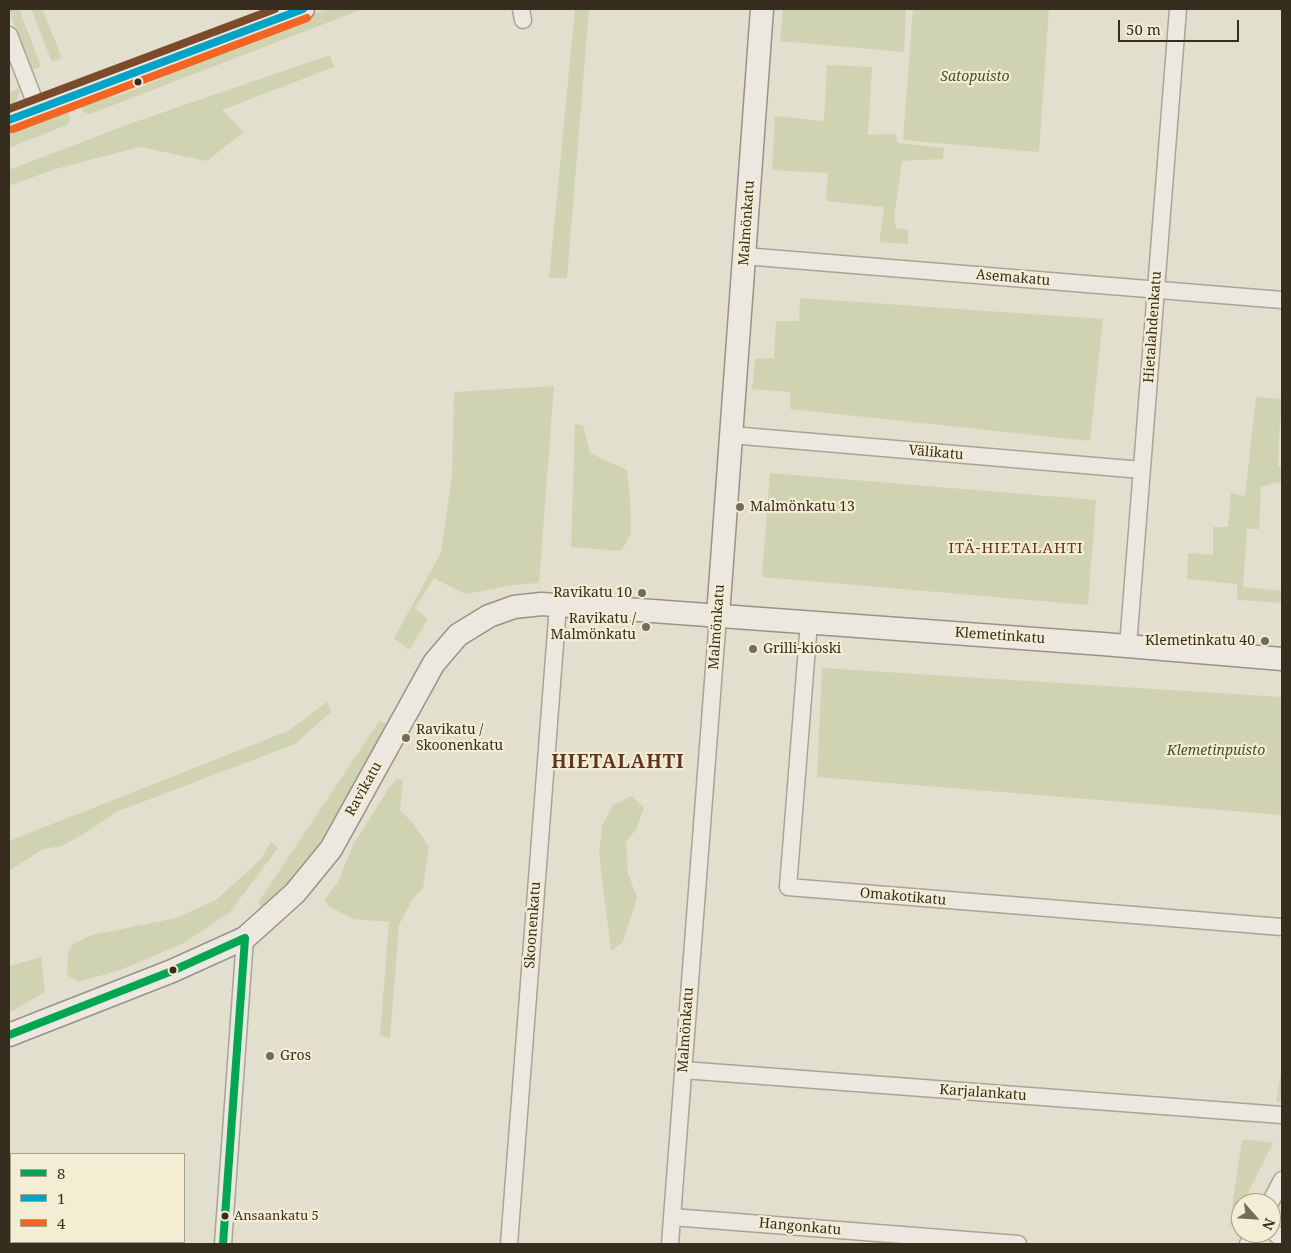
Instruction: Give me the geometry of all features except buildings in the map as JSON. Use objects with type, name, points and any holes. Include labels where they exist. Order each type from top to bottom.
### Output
[{"type":"street","points":[[9,120],[303,9]]},
{"type":"street","name":"Malmönkatu","points":[[670,1244],[762,9]]},
{"type":"street","name":"Hietalahdenkatu","points":[[1128,646],[1178,9]]},
{"type":"street","points":[[9,34],[38,110]]},
{"type":"street","name":"Asemakatu","points":[[744,256],[1282,300]]},
{"type":"street","name":"Välikatu","points":[[731,435],[1142,470]]},
{"type":"street","name":"Ravikatu","points":[[9,1035],[172,972],[245,938],[295,892],[331,849],[434,663],[458,635],[489,616],[514,608],[541,604],[718,616]]},
{"type":"street","name":"Skoonenkatu","points":[[509,1244],[558,605]]},
{"type":"street","name":"Klemetinkatu","points":[[718,616],[1282,659]]},
{"type":"street","name":"Omakotikatu","points":[[809,622],[788,887],[1282,927]]},
{"type":"street","points":[[223,1244],[245,938]]},
{"type":"street","name":"Karjalankatu","points":[[683,1070],[1282,1115]]},
{"type":"street","points":[[1275,1193],[1282,1180]]},
{"type":"street","name":"Hangonkatu","points":[[672,1217],[1018,1244]]},
{"type":"green space","points":[[9,9],[19,9],[41,66],[31,71]]},
{"type":"green space","points":[[31,9],[42,9],[62,58],[52,62]]},
{"type":"green space","points":[[261,9],[276,9],[69,86],[72,81]]},
{"type":"green space","points":[[327,9],[363,9],[90,114],[83,112],[81,103],[121,95],[156,81],[197,59]]},
{"type":"green space","points":[[575,9],[589,9],[567,278],[549,278]]},
{"type":"green space","points":[[783,9],[906,9],[904,52],[780,41]]},
{"type":"green space","name":"Satopuisto","points":[[913,9],[1049,9],[1039,152],[903,140]]},
{"type":"green space","points":[[330,55],[334,67],[222,110],[244,132],[207,161],[140,147],[55,169],[9,186],[9,170],[129,124]]},
{"type":"green space","points":[[827,65],[872,67],[868,135],[895,134],[898,143],[944,148],[943,159],[902,161],[894,218],[896,228],[908,230],[908,244],[879,242],[884,207],[826,201],[828,173],[772,170],[775,116],[824,121]]},
{"type":"green space","points":[[19,88],[20,92],[16,101],[9,108],[9,92]]},
{"type":"green space","points":[[67,107],[70,120],[67,125],[9,148],[9,130]]},
{"type":"green space","points":[[800,298],[1103,319],[1090,441],[790,409],[790,392],[752,389],[755,359],[774,358],[776,321],[799,321]]},
{"type":"green space","points":[[554,386],[539,583],[513,585],[465,594],[434,578],[415,608],[428,619],[409,650],[394,638],[441,553],[452,475],[454,392]]},
{"type":"green space","points":[[1256,397],[1282,399],[1278,466],[1282,467],[1282,483],[1277,482],[1261,487],[1259,529],[1247,529],[1243,587],[1282,591],[1282,603],[1239,600],[1237,598],[1237,584],[1187,579],[1188,553],[1213,555],[1213,527],[1228,527],[1231,493],[1245,496]]},
{"type":"green space","points":[[575,424],[583,425],[590,453],[627,470],[631,534],[621,551],[571,547]]},
{"type":"green space","points":[[770,473],[1096,500],[1088,605],[762,577]]},
{"type":"green space","name":"Klemetinpuisto","points":[[822,668],[1282,697],[1282,815],[817,777]]},
{"type":"green space","points":[[327,702],[331,712],[295,744],[116,812],[62,846],[43,849],[9,871],[9,841],[288,731]]},
{"type":"green space","points":[[379,721],[387,724],[356,784],[321,843],[287,884],[263,909],[258,903]]},
{"type":"green space","points":[[397,778],[403,781],[400,810],[413,823],[429,847],[423,888],[412,900],[399,925],[390,1038],[380,1035],[389,922],[353,919],[328,906],[324,900],[338,882],[353,845]]},
{"type":"green space","points":[[632,796],[644,808],[637,828],[626,842],[628,873],[637,898],[623,942],[611,951],[599,854],[602,826],[613,805]]},
{"type":"green space","points":[[271,842],[278,848],[230,912],[184,943],[120,970],[78,982],[67,975],[68,952],[73,944],[92,935],[176,918],[216,900],[261,859]]},
{"type":"green space","points":[[41,957],[45,992],[9,1013],[9,966]]},
{"type":"green space","points":[[1282,1068],[1282,1101],[1276,1102]]},
{"type":"green space","points":[[1242,1139],[1273,1143],[1248,1193],[1234,1193]]},
{"type":"transit line","points":[[9,109],[275,9]]},
{"type":"transit line","name":"1","points":[[9,120],[303,9]]},
{"type":"transit line","name":"4","points":[[13,129],[307,18]]},
{"type":"transit line","name":"8","points":[[9,1035],[172,971],[245,938],[223,1244]]},
{"type":"place","name":"Malmönkatu 13","points":[[740,507]]},
{"type":"place","name":"Ravikatu 10","points":[[642,593]]},
{"type":"place","name":"Ravikatu / Malmönkatu","points":[[646,627]]},
{"type":"place","name":"Klemetinkatu 40","points":[[1265,641]]},
{"type":"place","name":"Grilli-kioski","points":[[753,649]]},
{"type":"place","name":"Ravikatu / Skoonenkatu","points":[[406,738]]},
{"type":"place","name":"Gros","points":[[270,1056]]},
{"type":"place","name":"Ansaankatu 5","points":[[225,1216]]},
{"type":"district","name":"ITÄ-HIETALAHTI","points":[[1016,549]]},
{"type":"district","name":"HIETALAHTI","points":[[618,763]]}]
